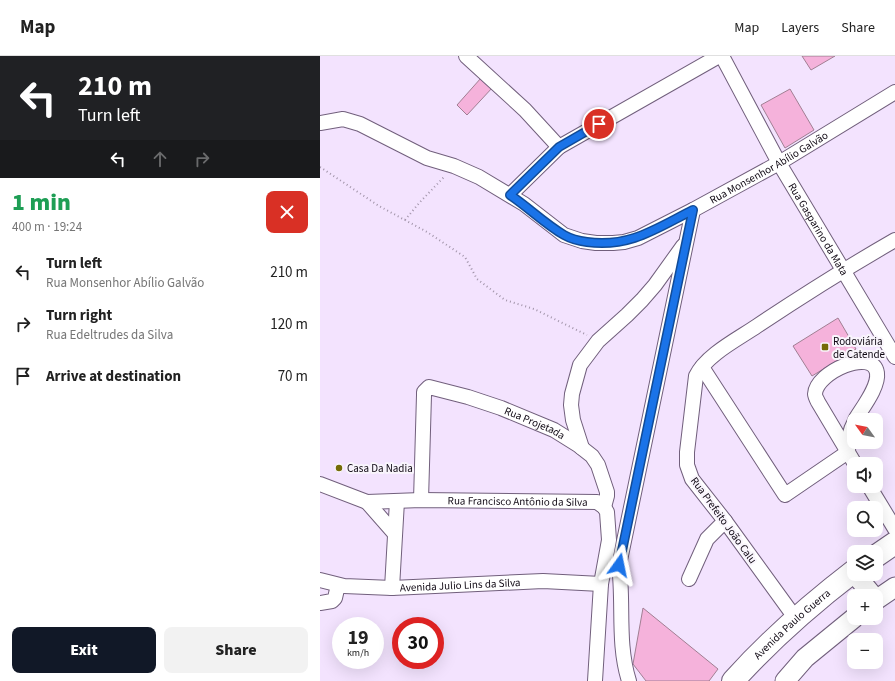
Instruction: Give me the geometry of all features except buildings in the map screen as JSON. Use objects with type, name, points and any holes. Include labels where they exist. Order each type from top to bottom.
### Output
[{"type":"main road","points":[[883,551],[895,543]]},
{"type":"main road","name":"Avenida Paulo Guerra","points":[[734,681],[753,659],[796,619],[847,578]]},
{"type":"street","points":[[510,195],[559,147],[719,56]]},
{"type":"street","name":"Rua Gasparino da Mata","points":[[722,56],[779,164],[895,357]]},
{"type":"street","points":[[473,58],[525,110],[559,147]]},
{"type":"street","name":"Rua Monsenhor Abílio Galvão","points":[[320,123],[343,119],[360,124],[427,158],[454,166],[479,177],[510,195],[564,235],[582,241],[596,243],[624,242],[638,238],[779,164],[895,92]]},
{"type":"street","points":[[594,681],[601,584],[612,564],[693,210]]},
{"type":"street","name":"Rua Prefeito João Calu","points":[[796,619],[724,520],[692,479],[687,466],[686,452],[696,376],[702,367],[729,344],[843,270],[895,240]]},
{"type":"street","points":[[582,448],[571,414],[572,394],[580,365],[598,341],[627,315],[655,285],[686,242]]},
{"type":"street","points":[[851,457],[818,402],[815,394],[817,386],[824,377],[838,368],[852,362],[862,361],[869,363],[877,372],[873,390],[860,413]]},
{"type":"street","points":[[702,367],[785,495],[847,461]]},
{"type":"street","name":"Rua Projetada","points":[[421,500],[424,392],[430,387],[468,397],[521,415],[554,430],[582,448],[592,456],[601,472],[607,492],[604,507]]},
{"type":"street","points":[[320,484],[366,502],[395,534]]},
{"type":"street","points":[[873,493],[895,529]]},
{"type":"street","name":"Rua Francisco Antônio da Silva","points":[[366,502],[421,500],[597,502],[604,507]]},
{"type":"street","points":[[392,588],[397,501]]},
{"type":"street","points":[[604,507],[607,512],[612,564],[621,587],[622,652],[629,681]]},
{"type":"street","points":[[689,579],[707,538],[724,520]]},
{"type":"street","name":"Avenida Julio Lins da Silva","points":[[320,580],[338,585],[355,587],[392,588],[543,581],[601,584]]},
{"type":"street","points":[[861,581],[867,589]]},
{"type":"street","points":[[320,603],[332,601],[335,598],[338,585]]},
{"type":"street","points":[[883,595],[895,587]]},
{"type":"street","points":[[785,681],[805,658],[847,624]]},
{"type":"path","points":[[405,220],[454,166]]},
{"type":"path","points":[[320,167],[379,206],[427,232],[465,257],[477,279],[505,300],[534,309],[598,341]]},
{"type":"place","name":"Rodoviária de Catende","points":[[825,347]]},
{"type":"place","name":"Casa Da Nadia","points":[[339,468]]},
{"type":"route","points":[[599,124],[559,147],[510,195],[564,235],[582,241],[596,243],[624,242],[638,238],[693,210],[619,565]]}]
